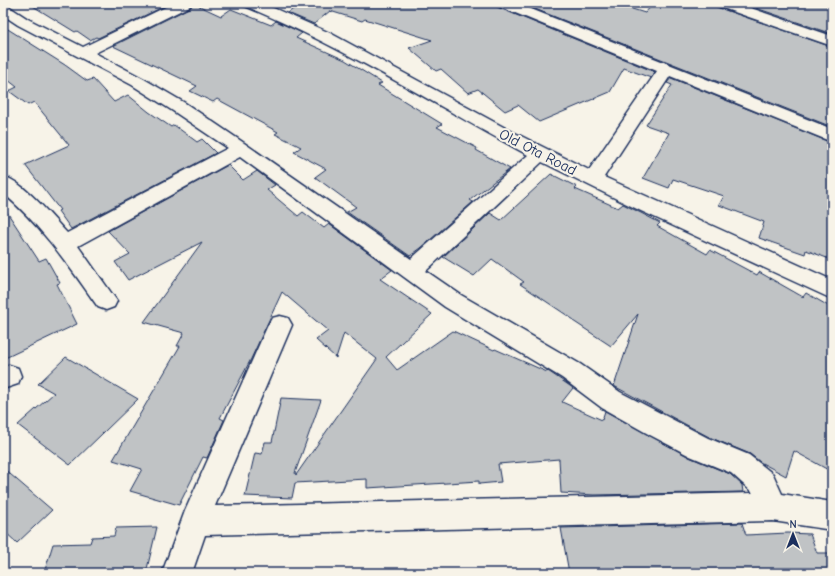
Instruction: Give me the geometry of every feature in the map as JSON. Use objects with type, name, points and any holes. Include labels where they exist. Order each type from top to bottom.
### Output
[{"type":"street","points":[[83,53],[185,3]]},
{"type":"street","name":"Old Ota Road","points":[[250,3],[300,24],[410,80],[482,123],[540,154],[832,290]]},
{"type":"street","points":[[503,3],[832,136]]},
{"type":"street","points":[[722,3],[832,41]]},
{"type":"street","points":[[3,9],[23,22],[138,82],[179,107],[241,149],[453,301],[571,371],[611,400],[665,430],[740,464],[763,484],[773,507]]},
{"type":"street","points":[[593,179],[667,70]]},
{"type":"street","points":[[65,244],[241,149]]},
{"type":"street","points":[[411,272],[540,154]]},
{"type":"street","points":[[3,183],[26,202],[65,244],[106,301]]},
{"type":"street","points":[[177,573],[195,521],[280,325]]},
{"type":"street","points":[[195,521],[773,507],[832,516]]},
{"type":"building","points":[[28,3],[171,3],[98,38],[96,37],[90,40]]},
{"type":"building","points":[[193,3],[221,16],[231,9],[271,25],[276,21],[302,33],[296,38],[345,60],[382,83],[378,85],[442,124],[437,127],[477,148],[476,150],[510,169],[470,200],[473,202],[410,256],[347,212],[356,207],[315,177],[326,169],[294,152],[301,147],[275,134],[278,132],[217,99],[213,102],[190,91],[197,86],[113,46],[191,7]]},
{"type":"building","points":[[301,3],[495,3],[497,7],[655,72],[651,78],[624,68],[610,92],[539,122],[518,105],[505,111],[478,89],[468,93],[441,69],[436,71],[409,48],[432,40],[365,19],[362,21],[330,11],[314,24],[288,13]]},
{"type":"building","points":[[520,3],[613,3],[645,13],[654,3],[709,3],[832,47],[832,127]]},
{"type":"building","points":[[760,3],[832,3],[832,34],[756,8]]},
{"type":"building","points":[[3,26],[65,65],[87,81],[93,79],[114,102],[128,95],[171,127],[174,125],[197,142],[202,139],[216,153],[71,229],[58,211],[60,210],[25,165],[69,145],[34,102],[28,105],[9,91],[17,87],[3,76]]},
{"type":"building","points":[[671,78],[832,143],[832,260],[806,250],[805,254],[759,238],[764,222],[719,205],[724,196],[673,179],[669,188],[643,178],[669,133],[646,125],[672,85],[667,83]]},
{"type":"building","points":[[228,165],[243,180],[257,171],[275,185],[267,190],[298,216],[303,212],[324,228],[329,224],[392,270],[380,279],[432,314],[386,357],[397,370],[453,331],[494,350],[495,349],[547,372],[548,371],[573,388],[562,402],[602,420],[605,411],[689,457],[730,474],[742,485],[743,492],[594,495],[561,493],[559,459],[498,464],[501,482],[479,484],[479,481],[367,488],[367,479],[295,483],[292,498],[245,496],[255,453],[262,454],[265,442],[272,442],[281,398],[321,400],[295,473],[296,475],[377,359],[344,333],[336,358],[316,340],[328,331],[282,292],[251,359],[220,418],[224,420],[207,458],[203,457],[179,505],[130,491],[142,469],[113,460],[180,346],[177,346],[184,333],[144,322],[202,242],[128,280],[115,262],[130,254],[108,231]]},
{"type":"building","points":[[551,174],[577,187],[575,189],[618,208],[623,204],[641,213],[660,223],[657,226],[707,254],[710,250],[757,275],[759,272],[803,297],[806,293],[832,308],[832,472],[794,451],[786,476],[760,462],[750,454],[709,437],[614,386],[638,314],[611,346],[520,284],[524,282],[492,259],[474,276],[443,257],[490,213],[501,220]]},
{"type":"building","points":[[3,206],[39,261],[46,258],[60,283],[57,284],[77,324],[3,359]]},
{"type":"building","points":[[66,357],[138,399],[70,465],[18,425],[54,393],[38,384]]},
{"type":"building","points":[[3,468],[52,510],[17,543],[3,530]]},
{"type":"building","points":[[742,523],[746,535],[788,533],[810,534],[817,553],[832,553],[832,573],[569,573],[561,528]]},
{"type":"building","points":[[157,527],[146,573],[44,573],[53,544],[90,543],[92,537],[114,536],[116,528]]}]
